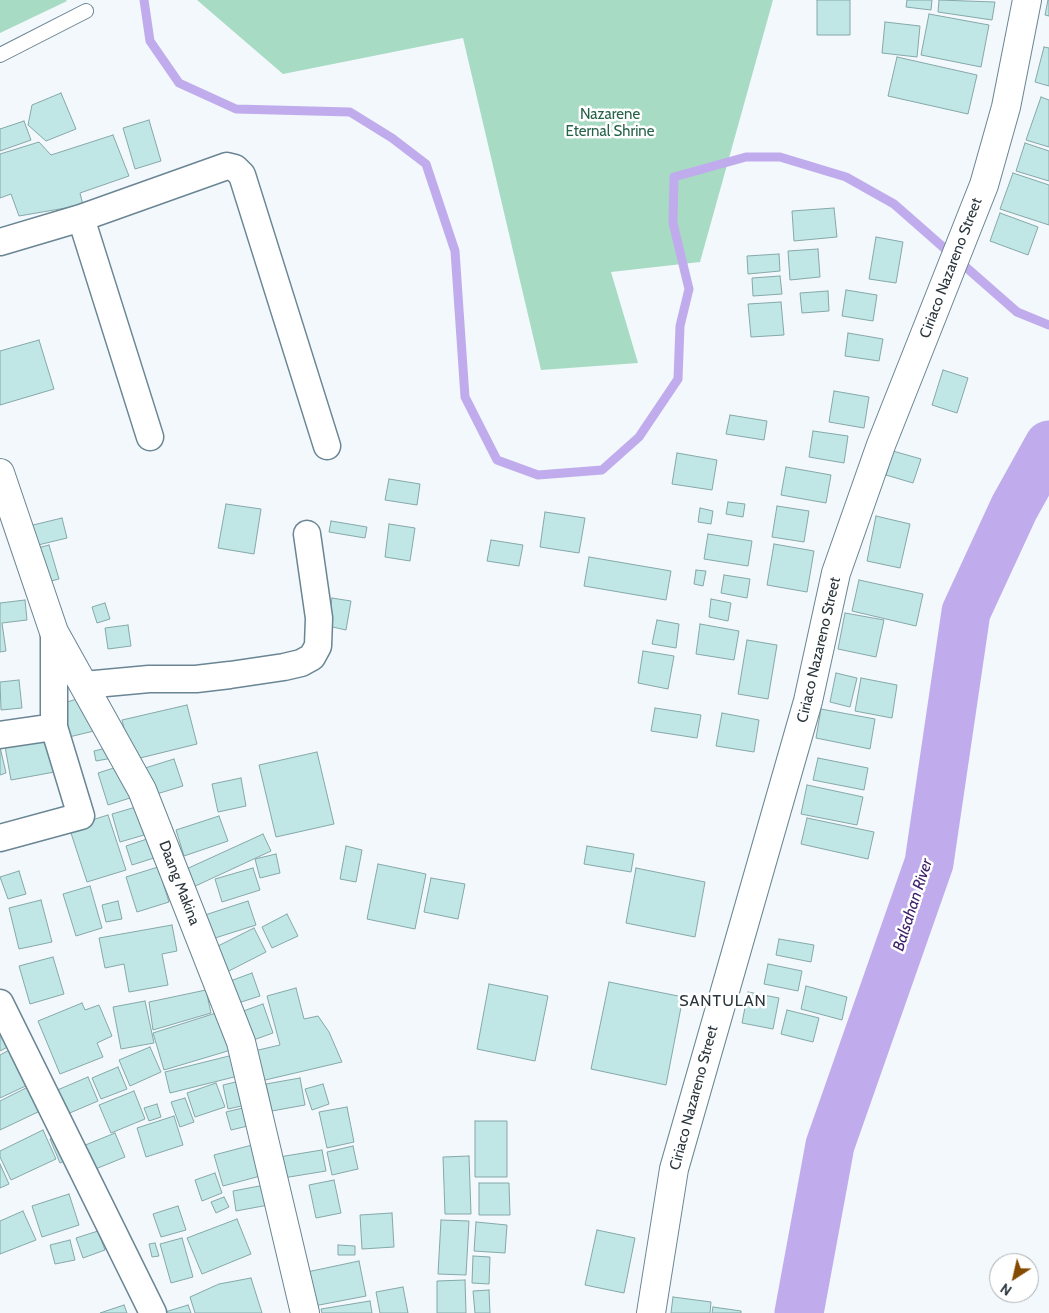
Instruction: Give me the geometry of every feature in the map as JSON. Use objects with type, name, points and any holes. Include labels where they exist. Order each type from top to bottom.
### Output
[{"type":"main road","name":"Ciriaco Nazareno Street","points":[[652,1313],[674,1169],[808,701],[836,572],[881,445],[984,185],[1006,107],[1027,0]]},
{"type":"main road","name":"Daang Makina","points":[[3,489],[54,632],[142,790],[242,1042],[305,1313]]},
{"type":"street","points":[[0,242],[81,218],[227,166],[235,168],[242,175],[327,446]]},
{"type":"street","points":[[81,218],[150,437]]},
{"type":"street","points":[[84,685],[149,679],[196,679],[230,675],[284,667],[300,663],[312,657],[318,646],[320,618],[307,534]]},
{"type":"street","points":[[0,838],[81,816],[54,727],[54,632]]},
{"type":"street","points":[[0,735],[54,727]]},
{"type":"street","points":[[0,1003],[153,1313]]},
{"type":"lane","points":[[0,55],[86,11]]},
{"type":"green space","points":[[0,0],[66,0],[67,1],[0,33]]},
{"type":"green space","name":"Nazarene Eternal Shrine","points":[[197,0],[773,0],[700,262],[611,272],[638,363],[541,370],[463,38],[283,74]]},
{"type":"building","points":[[817,0],[850,0],[850,35],[817,35]]},
{"type":"building","points":[[907,0],[932,0],[931,10],[906,7]]},
{"type":"building","points":[[939,0],[995,2],[992,20],[938,12]]},
{"type":"building","points":[[1049,0],[1049,16],[1045,15]]},
{"type":"building","points":[[929,14],[989,25],[981,67],[921,55]]},
{"type":"building","points":[[885,22],[920,26],[917,57],[882,53]]},
{"type":"building","points":[[1044,47],[1049,48],[1049,86],[1035,82]]},
{"type":"building","points":[[897,57],[977,75],[968,114],[888,96]]},
{"type":"building","points":[[61,93],[76,129],[46,141],[28,125],[32,105]]},
{"type":"building","points":[[1041,97],[1049,100],[1049,147],[1026,140]]},
{"type":"building","points":[[149,120],[161,161],[135,169],[123,128]]},
{"type":"building","points":[[24,121],[31,140],[0,151],[0,129]]},
{"type":"building","points":[[113,135],[129,176],[80,193],[83,205],[19,216],[11,194],[0,198],[0,154],[39,142],[51,155]]},
{"type":"building","points":[[1025,143],[1049,151],[1049,181],[1016,171]]},
{"type":"building","points":[[1013,173],[1049,185],[1049,225],[1000,209]]},
{"type":"building","points":[[834,208],[837,237],[794,241],[792,211]]},
{"type":"building","points":[[1000,213],[1038,227],[1028,255],[990,241]]},
{"type":"building","points":[[876,237],[903,242],[896,283],[869,279]]},
{"type":"building","points":[[818,249],[820,277],[790,280],[788,251]]},
{"type":"building","points":[[779,254],[780,271],[748,274],[747,256]]},
{"type":"building","points":[[780,276],[782,294],[753,296],[752,278]]},
{"type":"building","points":[[846,290],[877,295],[873,321],[842,316]]},
{"type":"building","points":[[828,291],[829,311],[802,313],[800,293]]},
{"type":"building","points":[[781,302],[784,335],[751,337],[748,304]]},
{"type":"building","points":[[848,333],[883,339],[879,361],[845,356]]},
{"type":"building","points":[[39,340],[54,389],[0,405],[0,351]]},
{"type":"building","points":[[943,370],[968,378],[957,413],[932,405]]},
{"type":"building","points":[[834,391],[869,397],[864,428],[829,422]]},
{"type":"building","points":[[730,415],[767,421],[764,440],[726,434]]},
{"type":"building","points":[[813,431],[848,436],[844,463],[809,457]]},
{"type":"building","points":[[893,451],[921,459],[913,483],[886,475]]},
{"type":"building","points":[[677,453],[717,460],[712,490],[672,484]]},
{"type":"building","points":[[786,467],[831,475],[826,503],[781,495]]},
{"type":"building","points":[[389,479],[420,484],[417,505],[385,500]]},
{"type":"building","points":[[728,502],[745,504],[743,517],[726,514]]},
{"type":"building","points":[[226,504],[261,509],[254,554],[218,548]]},
{"type":"building","points":[[777,506],[809,511],[804,542],[772,537]]},
{"type":"building","points":[[700,508],[713,511],[711,524],[698,522]]},
{"type":"building","points":[[545,512],[585,518],[579,553],[540,547]]},
{"type":"building","points":[[876,516],[910,524],[900,568],[867,561]]},
{"type":"building","points":[[62,518],[67,538],[34,546],[29,526]]},
{"type":"building","points":[[331,521],[367,527],[365,538],[329,532]]},
{"type":"building","points":[[389,524],[415,528],[410,561],[385,557]]},
{"type":"building","points":[[708,534],[752,541],[748,566],[704,559]]},
{"type":"building","points":[[491,540],[523,545],[519,566],[487,561]]},
{"type":"building","points":[[774,544],[814,551],[807,592],[767,585]]},
{"type":"building","points":[[49,545],[59,579],[39,584],[30,550]]},
{"type":"building","points":[[589,557],[671,571],[666,600],[584,586]]},
{"type":"building","points":[[696,570],[706,571],[703,586],[694,584]]},
{"type":"building","points":[[724,575],[750,579],[747,598],[721,593]]},
{"type":"building","points":[[859,580],[923,594],[916,626],[852,611]]},
{"type":"building","points":[[332,598],[351,601],[346,630],[328,626]]},
{"type":"building","points":[[711,599],[731,603],[728,621],[709,617]]},
{"type":"building","points":[[25,600],[27,620],[2,623],[6,651],[0,652],[0,603]]},
{"type":"building","points":[[105,603],[110,619],[97,623],[92,607]]},
{"type":"building","points":[[845,613],[884,620],[876,657],[838,649]]},
{"type":"building","points":[[657,620],[679,624],[676,648],[652,644]]},
{"type":"building","points":[[700,624],[739,631],[734,660],[696,654]]},
{"type":"building","points":[[128,625],[131,646],[108,649],[105,628]]},
{"type":"building","points":[[747,640],[777,645],[768,699],[738,694]]},
{"type":"building","points":[[643,651],[674,656],[668,689],[638,683]]},
{"type":"building","points":[[836,673],[857,678],[850,707],[830,702]]},
{"type":"building","points":[[861,678],[897,685],[892,718],[855,711]]},
{"type":"building","points":[[19,680],[22,708],[1,710],[0,682]]},
{"type":"building","points":[[84,697],[94,731],[69,737],[60,704]]},
{"type":"building","points":[[187,705],[197,744],[132,760],[122,720]]},
{"type":"building","points":[[655,708],[701,715],[697,738],[651,731]]},
{"type":"building","points":[[821,709],[875,719],[870,749],[816,738]]},
{"type":"building","points":[[722,713],[759,720],[754,752],[716,746]]},
{"type":"building","points":[[53,733],[60,771],[11,780],[4,741]]},
{"type":"building","points":[[115,746],[118,757],[96,761],[94,751]]},
{"type":"building","points":[[0,747],[6,773],[0,775]]},
{"type":"building","points":[[317,752],[334,824],[276,837],[259,765]]},
{"type":"building","points":[[818,758],[868,768],[864,790],[813,780]]},
{"type":"building","points":[[174,759],[183,786],[150,796],[142,769]]},
{"type":"building","points":[[120,766],[130,798],[108,805],[98,773]]},
{"type":"building","points":[[241,778],[246,806],[218,812],[212,784]]},
{"type":"building","points":[[807,785],[863,797],[857,825],[801,814]]},
{"type":"building","points":[[136,807],[144,835],[120,842],[112,814]]},
{"type":"building","points":[[108,815],[126,870],[87,882],[69,827]]},
{"type":"building","points":[[219,816],[228,841],[184,856],[176,830]]},
{"type":"building","points":[[807,818],[874,832],[868,859],[801,844]]},
{"type":"building","points":[[263,834],[271,851],[191,888],[182,871]]},
{"type":"building","points":[[147,839],[154,858],[132,865],[126,846]]},
{"type":"building","points":[[346,846],[362,850],[356,882],[340,879]]},
{"type":"building","points":[[587,846],[634,854],[631,872],[584,864]]},
{"type":"building","points":[[276,854],[280,873],[260,878],[255,859]]},
{"type":"building","points":[[378,864],[426,874],[415,929],[367,919]]},
{"type":"building","points":[[158,867],[169,902],[137,912],[126,877]]},
{"type":"building","points":[[253,868],[260,890],[222,902],[215,879]]},
{"type":"building","points":[[636,868],[705,882],[695,937],[626,923]]},
{"type":"building","points":[[19,871],[26,894],[8,899],[0,877]]},
{"type":"building","points":[[431,878],[465,884],[458,919],[424,912]]},
{"type":"building","points":[[90,886],[102,928],[76,936],[63,894]]},
{"type":"building","points":[[41,900],[52,942],[19,949],[9,908]]},
{"type":"building","points":[[118,901],[122,919],[106,922],[102,905]]},
{"type":"building","points":[[248,901],[256,925],[212,939],[205,915]]},
{"type":"building","points":[[287,914],[298,936],[272,948],[262,927]]},
{"type":"building","points":[[172,925],[177,951],[162,954],[168,985],[129,992],[124,964],[105,968],[99,938]]},
{"type":"building","points":[[254,928],[266,952],[221,975],[208,951]]},
{"type":"building","points":[[779,939],[814,945],[811,962],[776,955]]},
{"type":"building","points":[[53,957],[64,994],[30,1004],[19,966]]},
{"type":"building","points":[[768,964],[802,971],[798,991],[764,984]]},
{"type":"building","points":[[252,973],[260,996],[232,1005],[225,983]]},
{"type":"building","points":[[609,982],[683,997],[666,1085],[591,1069]]},
{"type":"building","points":[[489,984],[548,996],[535,1061],[477,1049]]},
{"type":"building","points":[[806,986],[847,997],[842,1020],[801,1009]]},
{"type":"building","points":[[296,988],[304,1019],[318,1016],[329,1032],[342,1062],[261,1081],[254,1051],[280,1045],[267,996]]},
{"type":"building","points":[[206,990],[211,1013],[153,1030],[149,1002]]},
{"type":"building","points":[[748,992],[779,998],[773,1029],[742,1023]]},
{"type":"building","points":[[145,1001],[154,1043],[121,1049],[113,1007]]},
{"type":"building","points":[[82,1003],[85,1010],[99,1005],[112,1036],[97,1043],[103,1057],[60,1074],[38,1021]]},
{"type":"building","points":[[263,1004],[273,1033],[245,1043],[235,1014]]},
{"type":"building","points":[[787,1010],[819,1018],[813,1042],[781,1034]]},
{"type":"building","points":[[219,1012],[231,1050],[164,1070],[153,1033]]},
{"type":"building","points":[[0,1016],[15,1043],[0,1051]]},
{"type":"building","points":[[15,1047],[32,1083],[0,1098],[0,1055]]},
{"type":"building","points":[[150,1047],[161,1072],[130,1086],[119,1060]]},
{"type":"building","points":[[233,1055],[238,1076],[170,1093],[165,1072]]},
{"type":"building","points":[[118,1067],[127,1089],[101,1099],[92,1078]]},
{"type":"building","points":[[88,1077],[98,1101],[65,1115],[55,1091]]},
{"type":"building","points":[[300,1078],[305,1105],[272,1111],[266,1084]]},
{"type":"building","points":[[240,1081],[246,1105],[228,1109],[223,1085]]},
{"type":"building","points":[[216,1083],[225,1107],[195,1117],[187,1093]]},
{"type":"building","points":[[323,1084],[329,1104],[312,1110],[305,1089]]},
{"type":"building","points":[[28,1087],[40,1111],[0,1130],[0,1101]]},
{"type":"building","points":[[134,1091],[145,1119],[111,1133],[99,1105]]},
{"type":"building","points":[[185,1098],[194,1122],[180,1127],[171,1102]]},
{"type":"building","points":[[157,1104],[161,1117],[149,1121],[144,1108]]},
{"type":"building","points":[[247,1107],[252,1125],[231,1130],[226,1112]]},
{"type":"building","points":[[347,1107],[354,1142],[327,1148],[319,1112]]},
{"type":"building","points":[[174,1116],[183,1145],[146,1157],[137,1128]]},
{"type":"building","points":[[475,1121],[507,1121],[507,1177],[475,1177]]},
{"type":"building","points":[[43,1130],[56,1159],[11,1180],[0,1157],[0,1151]]},
{"type":"building","points":[[115,1133],[125,1157],[93,1170],[83,1146]]},
{"type":"building","points":[[64,1134],[74,1157],[60,1163],[50,1139]]},
{"type":"building","points":[[256,1144],[264,1175],[223,1186],[214,1155]]},
{"type":"building","points":[[353,1146],[358,1169],[332,1175],[327,1152]]},
{"type":"building","points":[[322,1150],[326,1171],[283,1178],[279,1157]]},
{"type":"building","points":[[469,1156],[471,1214],[445,1214],[443,1157]]},
{"type":"building","points":[[0,1164],[9,1184],[0,1188]]},
{"type":"building","points":[[215,1173],[222,1193],[202,1201],[195,1180]]},
{"type":"building","points":[[334,1180],[341,1213],[316,1218],[309,1185]]},
{"type":"building","points":[[479,1183],[509,1183],[510,1215],[479,1215]]},
{"type":"building","points":[[270,1184],[274,1204],[236,1211],[233,1191]]},
{"type":"building","points":[[69,1194],[79,1225],[42,1237],[32,1206]]},
{"type":"building","points":[[224,1197],[229,1207],[216,1213],[211,1202]]},
{"type":"building","points":[[178,1206],[186,1230],[161,1237],[153,1214]]},
{"type":"building","points":[[23,1211],[36,1240],[0,1254],[0,1221]]},
{"type":"building","points":[[392,1213],[394,1247],[362,1249],[360,1215]]},
{"type":"building","points":[[237,1219],[251,1254],[202,1274],[187,1238]]},
{"type":"building","points":[[441,1220],[469,1221],[466,1275],[438,1274]]},
{"type":"building","points":[[476,1222],[507,1225],[505,1253],[474,1251]]},
{"type":"building","points":[[597,1230],[635,1238],[624,1293],[585,1285]]},
{"type":"building","points":[[98,1231],[105,1250],[83,1258],[76,1238]]},
{"type":"building","points":[[182,1238],[193,1277],[171,1283],[160,1244]]},
{"type":"building","points":[[70,1240],[75,1260],[55,1264],[50,1245]]},
{"type":"building","points":[[155,1243],[159,1256],[152,1257],[149,1244]]},
{"type":"building","points":[[338,1245],[355,1246],[355,1255],[338,1255]]},
{"type":"building","points":[[473,1256],[490,1257],[489,1284],[472,1283]]},
{"type":"building","points":[[359,1261],[366,1296],[314,1306],[307,1272]]},
{"type":"building","points":[[251,1278],[262,1313],[195,1313],[190,1297],[219,1284]]},
{"type":"building","points":[[465,1280],[466,1313],[437,1313],[437,1281]]},
{"type":"building","points":[[403,1287],[408,1313],[380,1313],[376,1292]]},
{"type":"building","points":[[489,1290],[490,1313],[475,1313],[473,1291]]},
{"type":"building","points":[[673,1297],[711,1302],[710,1313],[671,1313]]},
{"type":"building","points":[[370,1301],[372,1313],[322,1313],[321,1309]]},
{"type":"building","points":[[124,1305],[127,1313],[100,1313]]},
{"type":"building","points":[[188,1305],[191,1313],[162,1313]]},
{"type":"building","points":[[713,1307],[741,1311],[741,1313],[712,1313]]},
{"type":"waterway","points":[[144,0],[150,41],[179,83],[236,109],[350,112],[392,138],[426,164],[455,251],[465,397],[497,460],[538,475],[602,470],[639,437],[678,379],[680,326],[689,289],[673,223],[674,177],[746,157],[780,157],[846,177],[894,204],[1017,312],[1049,325]]},
{"type":"waterway","name":"Balsahan River","points":[[799,1313],[830,1145],[929,863],[966,612],[1014,508],[1049,445]]},
{"type":"district","name":"SANTULAN","points":[[723,1001]]}]
